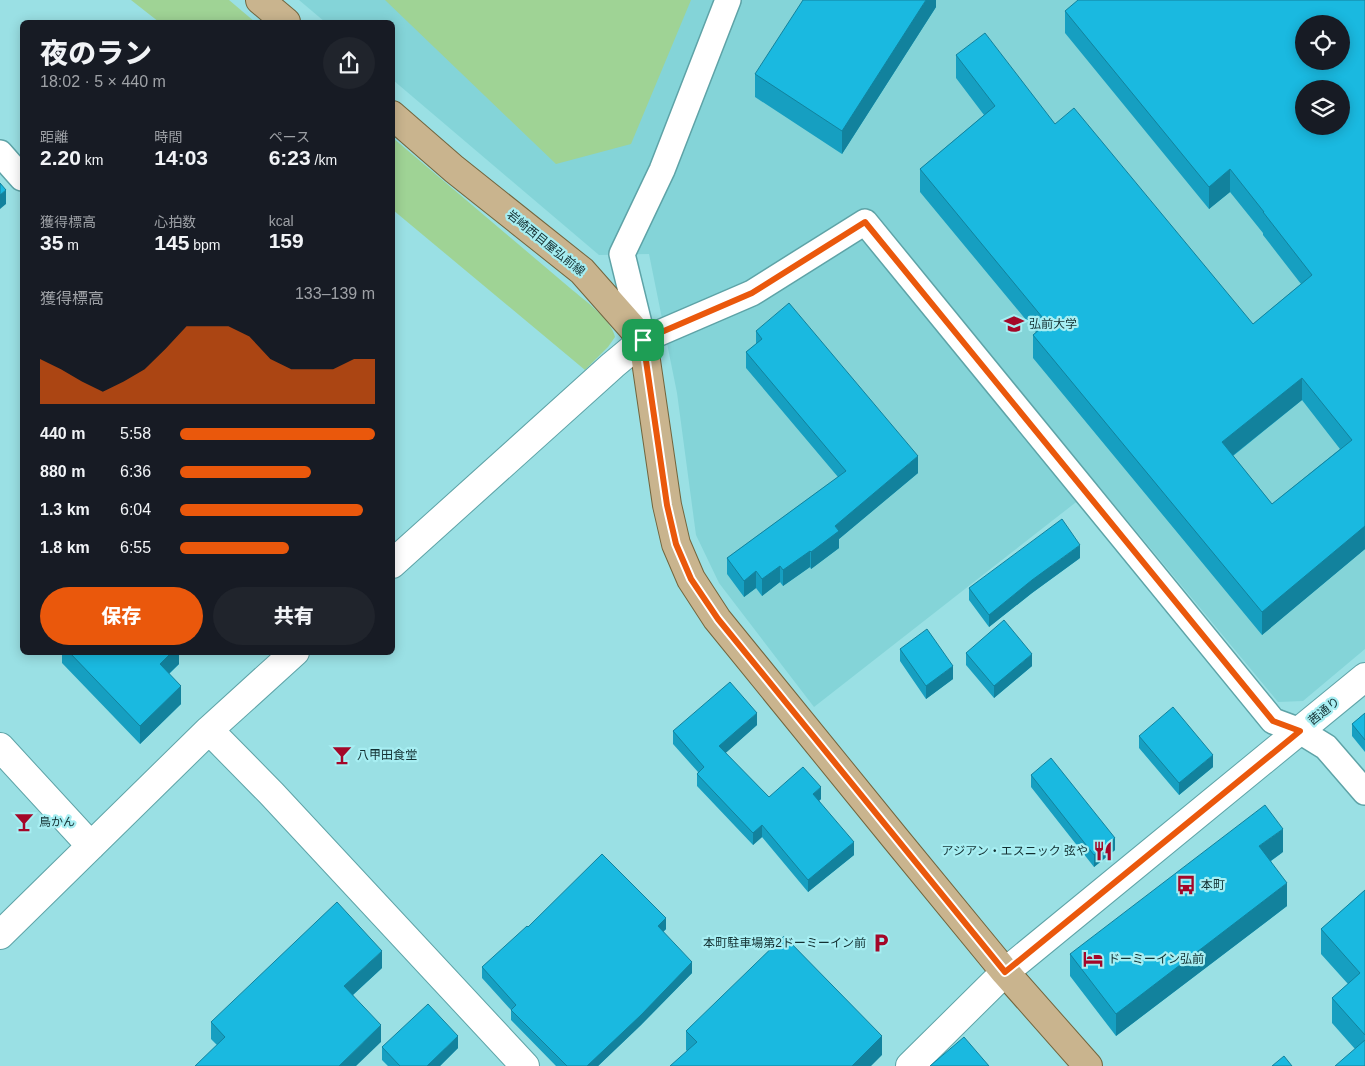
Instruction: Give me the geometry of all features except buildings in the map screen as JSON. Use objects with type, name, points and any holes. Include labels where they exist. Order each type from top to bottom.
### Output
[{"type":"main road","points":[[260,0],[284,20]]},
{"type":"main road","name":"岩崎西目屋弘前線","points":[[395,118],[454,169],[582,271],[643,340]]},
{"type":"main road","points":[[643,340],[667,505],[676,544],[691,579],[718,619],[1005,972],[1088,1066]]},
{"type":"street","points":[[643,340],[622,254],[662,170],[728,0]]},
{"type":"street","points":[[0,153],[20,176]]},
{"type":"street","points":[[395,561],[613,364],[643,340],[752,293],[865,222],[1273,721],[1300,731],[1326,747],[1365,792]]},
{"type":"street","points":[[0,935],[210,730],[292,655]]},
{"type":"street","name":"茜通り","points":[[910,1066],[1005,972],[1365,678]]},
{"type":"street","points":[[210,730],[525,1066]]},
{"type":"street","points":[[0,747],[91,846]]},
{"type":"shaded area","name":"弘前大学","points":[[299,0],[1365,0],[1365,649],[1303,701],[1278,702],[1098,485],[814,707],[719,583],[696,535],[677,393],[649,254],[599,255],[395,82],[395,20],[323,20]]},
{"type":"green space","points":[[131,0],[229,0],[253,20],[156,20]]},
{"type":"green space","points":[[385,0],[691,0],[631,144],[556,164]]},
{"type":"green space","points":[[395,140],[589,304],[609,324],[615,337],[608,347],[585,370],[395,212]]},
{"type":"place","name":"弘前大学","points":[[1014,324]]},
{"type":"place","name":"八甲田食堂","points":[[342,755]]},
{"type":"place","name":"鳥かん","points":[[24,822]]},
{"type":"place","name":"アジアン・エスニック 弦や","points":[[1103,851]]},
{"type":"place","name":"本町","points":[[1186,885]]},
{"type":"place","name":"本町駐車場第2ドーミーイン前","points":[[881,943]]},
{"type":"place","name":"ドーミーイン弘前","points":[[1093,959]]},
{"type":"route","points":[[865,222],[1273,721],[1300,731],[1005,972],[718,619],[691,579],[676,544],[667,505],[643,340],[752,293],[865,222]]}]
